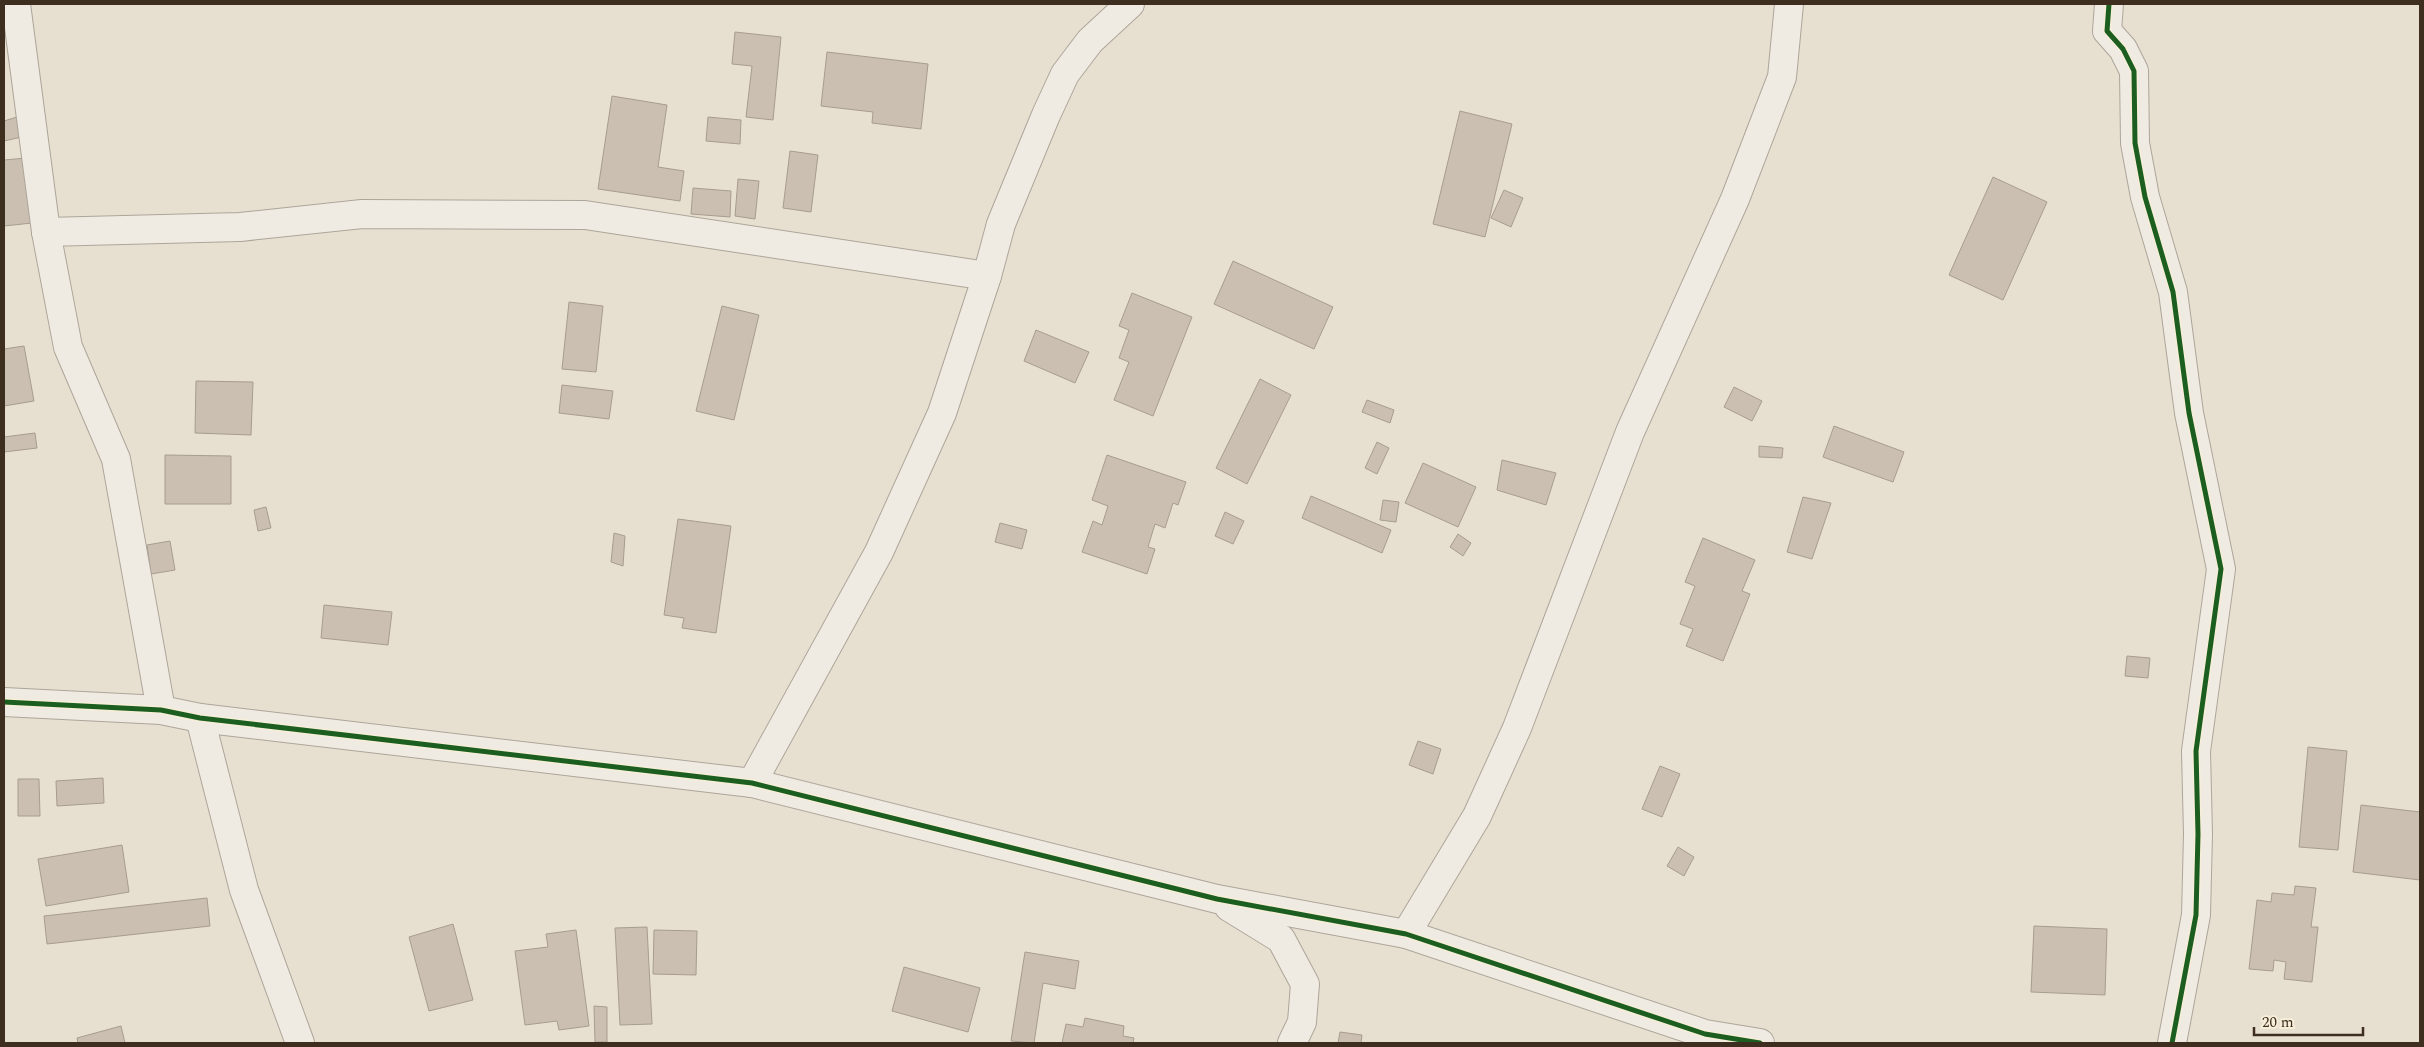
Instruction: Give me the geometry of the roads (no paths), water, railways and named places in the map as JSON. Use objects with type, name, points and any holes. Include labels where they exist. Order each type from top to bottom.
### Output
[{"type":"street","points":[[16,4],[46,232],[68,347],[116,459],[161,710]]},
{"type":"street","points":[[752,783],[878,552],[942,413],[987,276],[1001,224],[1065,74],[1090,41],[1130,4]]},
{"type":"street","points":[[1406,934],[1477,816],[1517,728],[1630,432],[1734,199],[1782,77],[1789,4]]},
{"type":"street","points":[[2110,4],[2106,31],[2123,49],[2134,70],[2135,143],[2145,197],[2172,292],[2189,413],[2221,569],[2196,751],[2198,834],[2196,915],[2172,1043]]},
{"type":"street","points":[[46,232],[240,227],[362,214],[585,215],[987,276]]},
{"type":"street","points":[[4,702],[161,710],[200,718],[752,783],[1217,899],[1406,934],[1705,1034],[1760,1043]]},
{"type":"street","points":[[200,718],[244,890],[300,1043]]},
{"type":"street","points":[[1217,899],[1281,940],[1305,984],[1302,1022],[1292,1043]]}]
